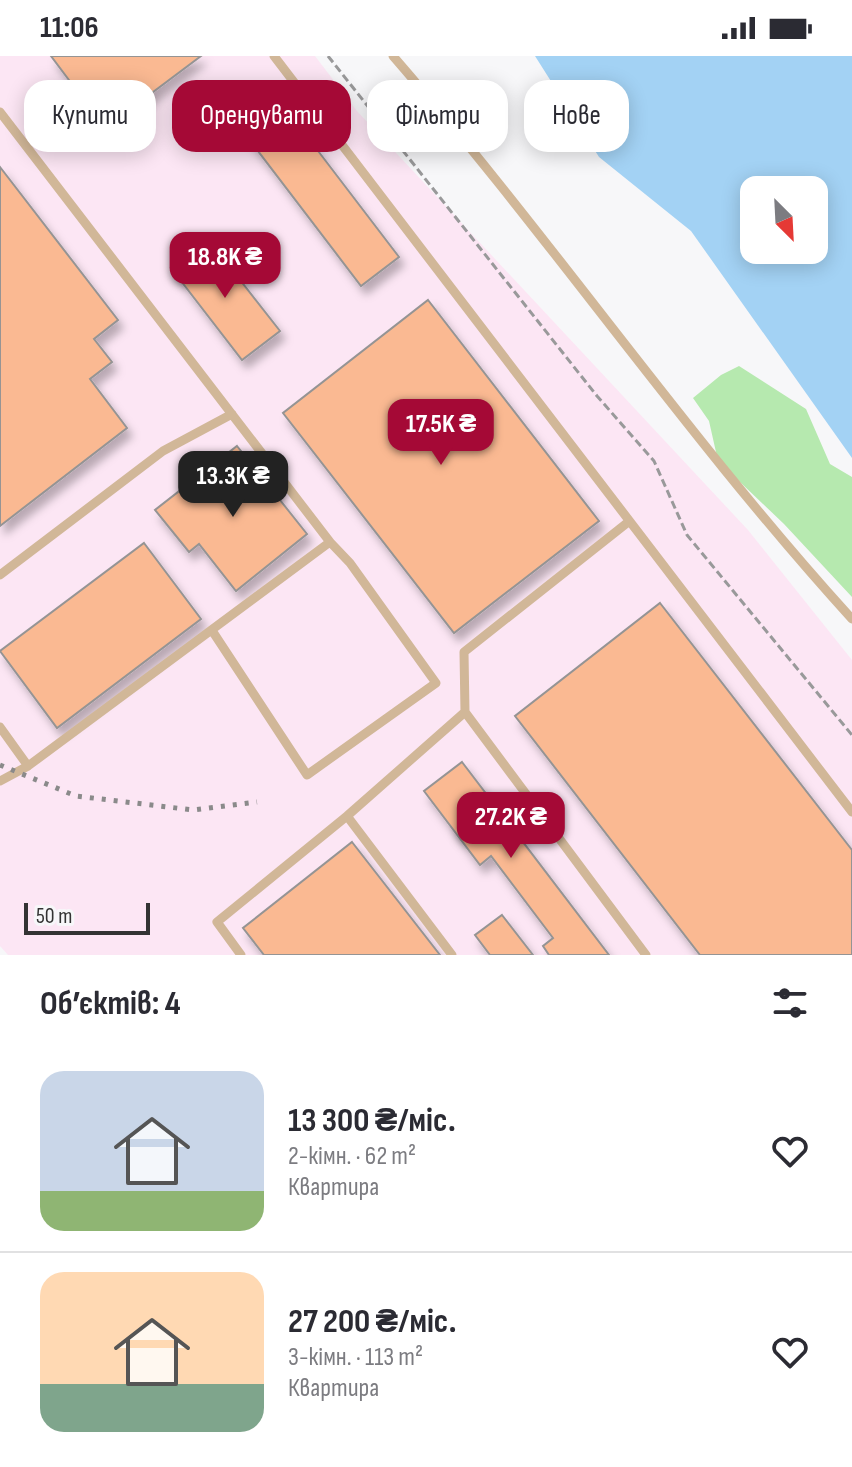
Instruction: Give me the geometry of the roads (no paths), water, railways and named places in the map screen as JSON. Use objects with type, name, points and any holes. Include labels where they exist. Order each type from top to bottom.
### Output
[{"type":"lane","points":[[274,56],[627,523],[852,812]]},
{"type":"lane","points":[[393,56],[482,158],[774,533],[852,619]]},
{"type":"lane","points":[[0,112],[330,542],[350,563],[436,683],[307,775],[213,632]]},
{"type":"lane","points":[[0,575],[163,451],[232,414]]},
{"type":"lane","points":[[627,523],[464,652],[465,712],[646,955]]},
{"type":"lane","points":[[0,781],[28,766],[213,632],[330,542]]},
{"type":"lane","points":[[241,955],[217,922],[347,816],[465,712]]},
{"type":"lane","points":[[0,727],[28,766]]},
{"type":"lane","points":[[347,816],[452,955]]},
{"type":"water","points":[[535,56],[852,56],[852,458],[691,231],[596,152],[629,152],[629,80],[550,80]]},
{"type":"railway","points":[[0,765],[76,796],[193,810],[257,802]]}]
